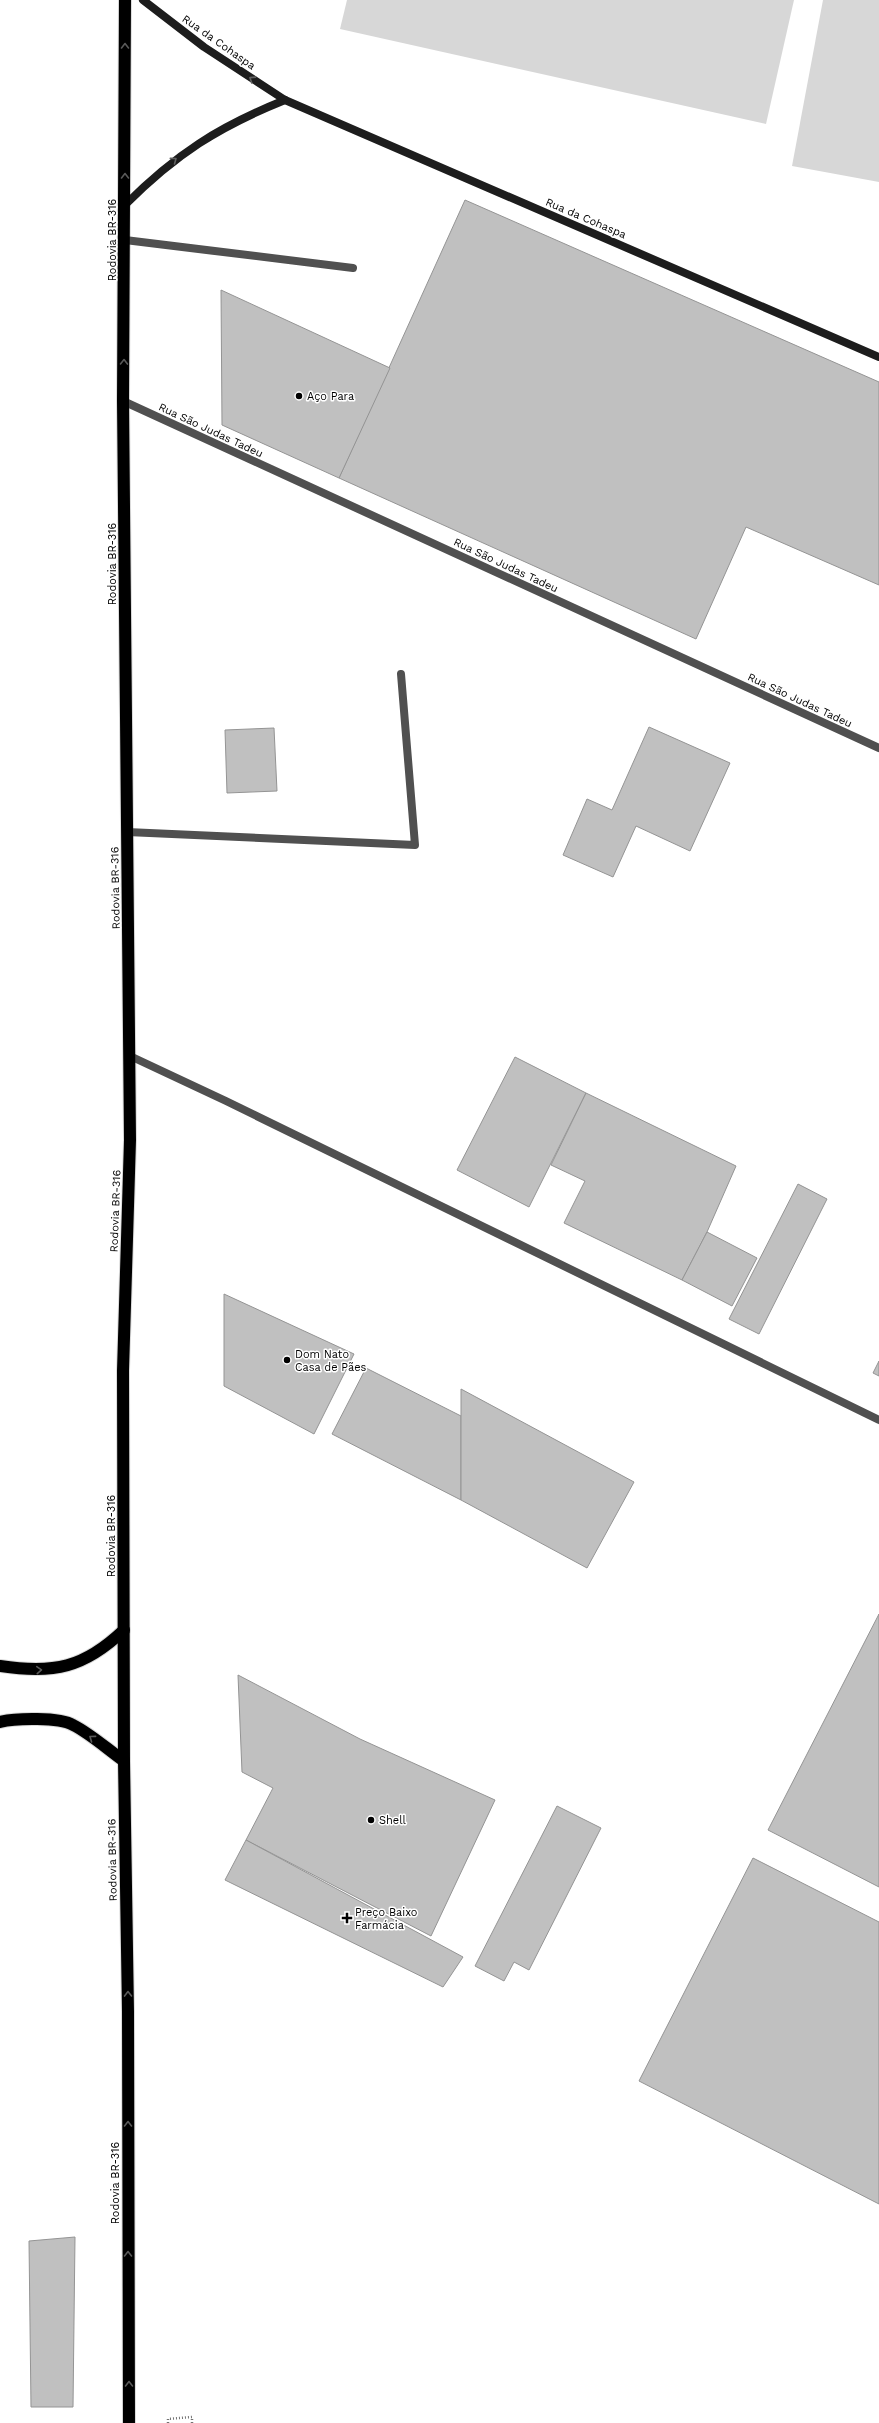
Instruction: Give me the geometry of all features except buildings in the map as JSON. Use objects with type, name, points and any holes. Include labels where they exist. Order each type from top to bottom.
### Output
[{"type":"highway","name":"Rodovia BR-316","points":[[125,0],[124,401],[130,1140],[123,1371],[124,1761],[128,2011],[129,2423]]},
{"type":"highway","points":[[0,1666],[31,1671],[52,1669],[72,1664],[109,1644],[124,1630]]},
{"type":"highway","points":[[0,1722],[13,1719],[33,1719],[72,1724],[124,1761]]},
{"type":"street","name":"Rua da Cohaspa","points":[[143,0],[204,47],[285,100],[879,357]]},
{"type":"street","points":[[125,205],[173,160],[200,141],[241,118],[285,100]]},
{"type":"street","points":[[125,240],[352,268]]},
{"type":"street","name":"Rua São Judas Tadeu","points":[[124,401],[879,748]]},
{"type":"street","points":[[127,832],[415,845],[401,674]]},
{"type":"street","points":[[130,1056],[233,1104],[879,1420]]},
{"type":"path","points":[[168,2423],[168,2419],[192,2417],[192,2423]]},
{"type":"shaded area","points":[[347,0],[794,0],[766,124],[340,29]]},
{"type":"shaded area","points":[[823,0],[879,0],[879,182],[792,166]]},
{"type":"place","name":"Aço Para","points":[[299,396]]},
{"type":"place","name":"Dom Nato Casa de Pães","points":[[287,1360]]},
{"type":"place","name":"Shell","points":[[371,1820]]},
{"type":"place","name":"Preço Baixo Farmácia","points":[[347,1918]]}]
